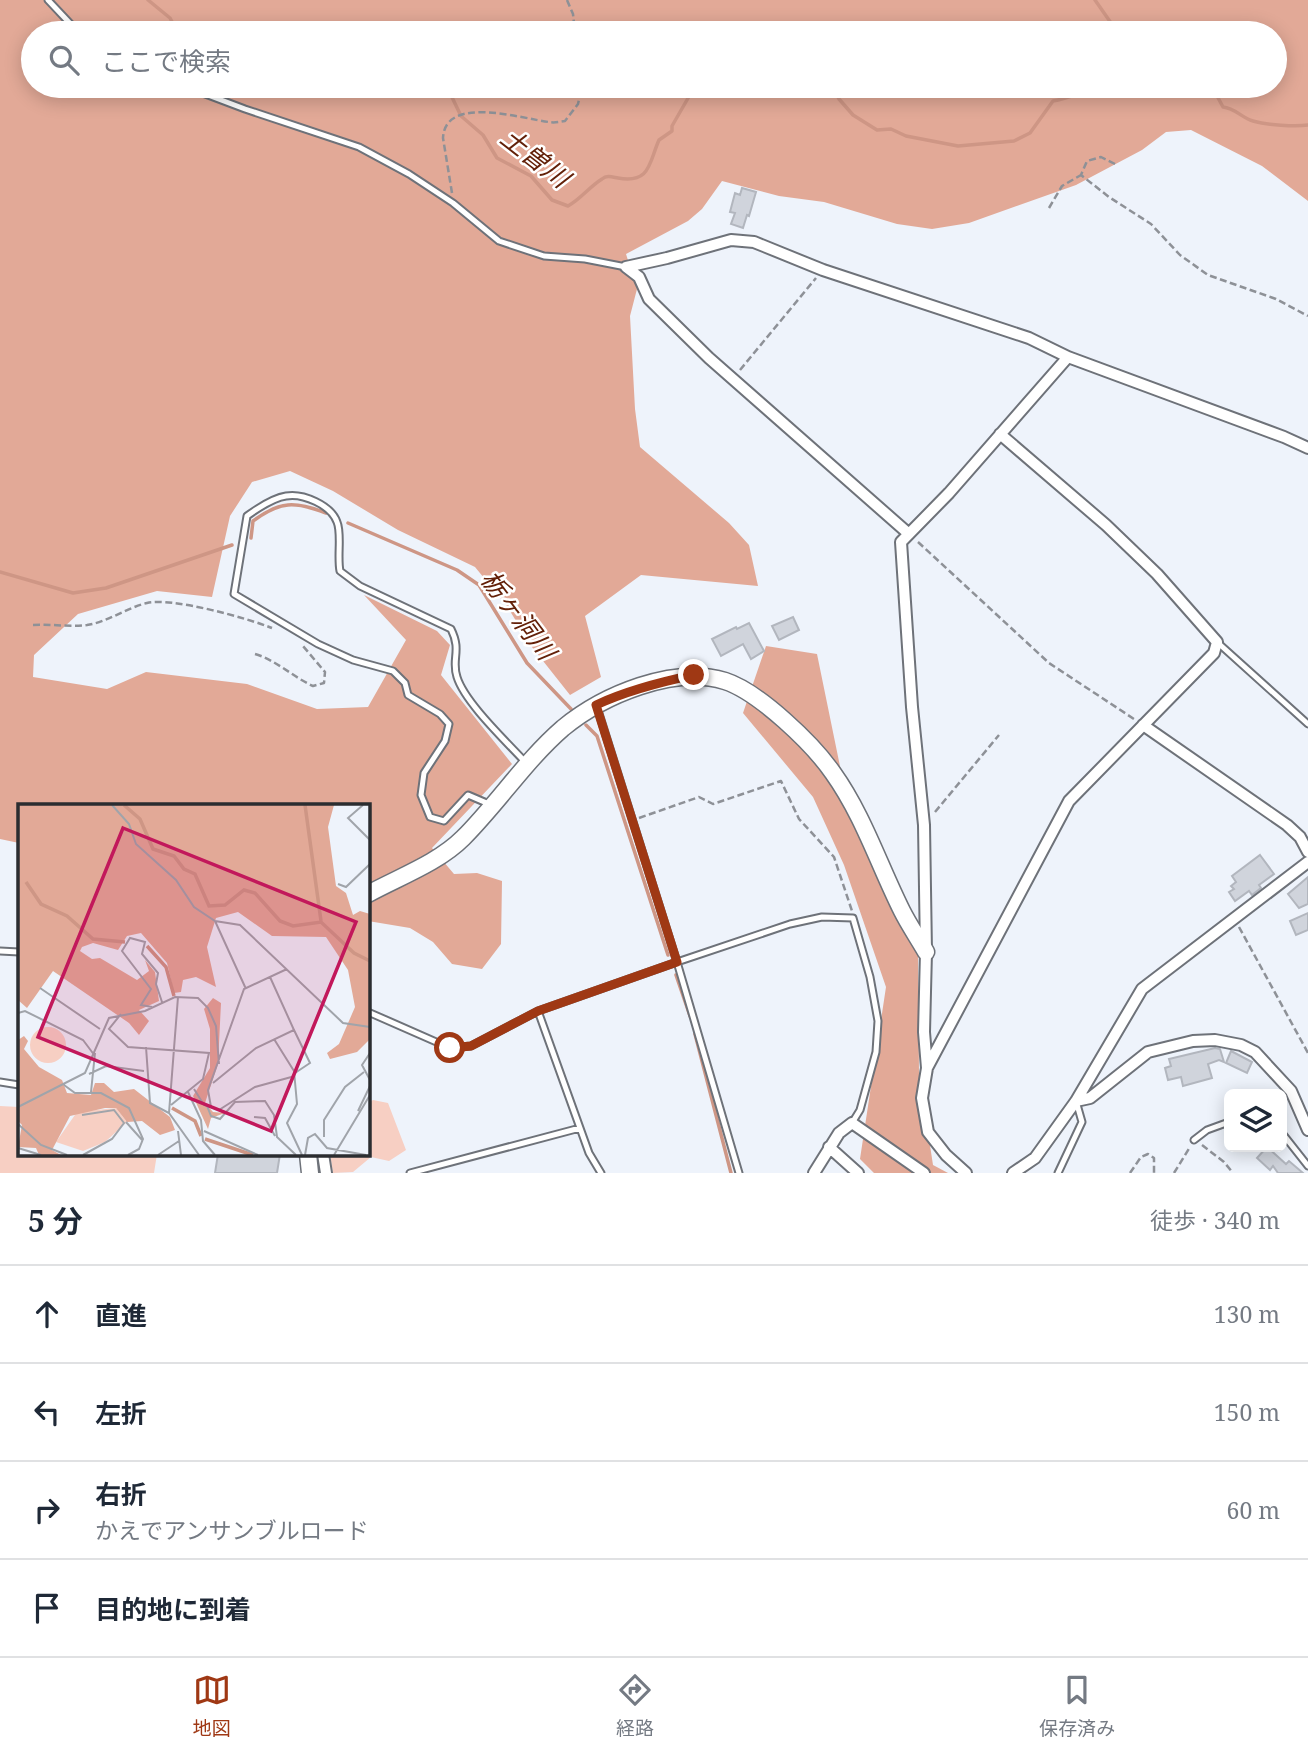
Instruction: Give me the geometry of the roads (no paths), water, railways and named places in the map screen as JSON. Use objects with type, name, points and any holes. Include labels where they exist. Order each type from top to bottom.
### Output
[{"type":"street","points":[[626,267],[731,240],[754,242],[823,270],[1028,338],[1068,357],[1308,448]]},
{"type":"street","points":[[626,267],[639,277],[649,299],[709,358],[909,534]]},
{"type":"street","points":[[965,1173],[928,1132],[922,1098],[927,1068],[924,1032],[924,825],[912,707],[901,542],[949,493],[1068,357]]},
{"type":"street","points":[[927,1068],[1069,801],[1214,653],[1217,642],[1157,575],[1107,525],[1000,434]]},
{"type":"street","points":[[369,893],[446,851],[462,839],[527,764],[561,730],[596,705],[624,692],[694,675],[727,682],[764,703],[833,773],[856,812],[903,913],[926,952]]},
{"type":"street","points":[[1143,725],[1287,825],[1307,847]]},
{"type":"street","points":[[1013,1173],[1035,1158],[1076,1101],[1142,989],[1308,862]]},
{"type":"street","points":[[1076,1101],[1090,1098],[1148,1052],[1193,1041],[1215,1040],[1241,1045],[1255,1052],[1291,1091],[1308,1130]]},
{"type":"street","points":[[814,1173],[829,1146],[839,1133],[852,1123],[924,1173]]},
{"type":"street","points":[[829,1146],[858,1173]]},
{"type":"lane","points":[[48,0],[68,21]]},
{"type":"lane","points":[[216,98],[359,146],[453,203],[499,241],[544,256],[585,259],[626,267]]},
{"type":"lane","points":[[492,806],[468,795],[444,821],[430,817],[421,795],[424,773],[445,741],[449,724],[408,695],[405,683],[393,671],[353,660],[318,644],[234,594],[247,516],[259,507],[287,495],[306,498],[328,507],[338,523],[340,571],[360,586],[451,629],[458,642],[456,675],[462,688],[527,764]]},
{"type":"lane","points":[[1217,642],[1308,724]]},
{"type":"lane","points":[[596,705],[677,962],[739,1173]]},
{"type":"lane","points":[[369,1012],[450,1048],[471,1046],[538,1011],[677,962],[822,917],[853,918],[870,976],[878,1021],[876,1052],[860,1110],[852,1123]]},
{"type":"lane","points":[[0,951],[18,952]]},
{"type":"lane","points":[[538,1011],[589,1153],[601,1173]]},
{"type":"lane","points":[[0,1082],[18,1085]]},
{"type":"lane","points":[[1058,1173],[1082,1122],[1076,1101]]},
{"type":"lane","points":[[1194,1140],[1207,1130],[1224,1124]]},
{"type":"lane","points":[[410,1173],[580,1128]]},
{"type":"lane","points":[[1287,1139],[1308,1166]]},
{"type":"waterway","points":[[148,0],[172,21]]},
{"type":"waterway","points":[[1095,0],[1110,21]]},
{"type":"waterway","name":"土曽川","points":[[452,98],[461,116],[483,135],[497,158],[531,176],[552,200],[568,206],[604,178],[629,179],[643,174],[659,140],[672,131],[672,126],[688,98]]},
{"type":"waterway","name":"土曽川","points":[[838,98],[853,115],[877,130],[891,129],[906,136],[958,146],[1014,141],[1030,133],[1053,101],[1064,98]]},
{"type":"waterway","name":"土曽川","points":[[1218,98],[1223,107],[1253,121],[1308,125]]},
{"type":"waterway","name":"栃ヶ洞川","points":[[251,538],[253,521],[271,510],[296,505],[326,513]]},
{"type":"waterway","name":"栃ヶ洞川","points":[[348,523],[457,570],[479,585],[527,663],[571,709]]},
{"type":"waterway","name":"栃ヶ洞川","points":[[0,572],[73,593],[106,588],[232,545]]},
{"type":"waterway","name":"栃ヶ洞川","points":[[586,725],[597,736],[668,955]]},
{"type":"waterway","name":"栃ヶ洞川","points":[[676,975],[690,1016]]},
{"type":"waterway","name":"栃ヶ洞川","points":[[695,1034],[731,1173]]}]
